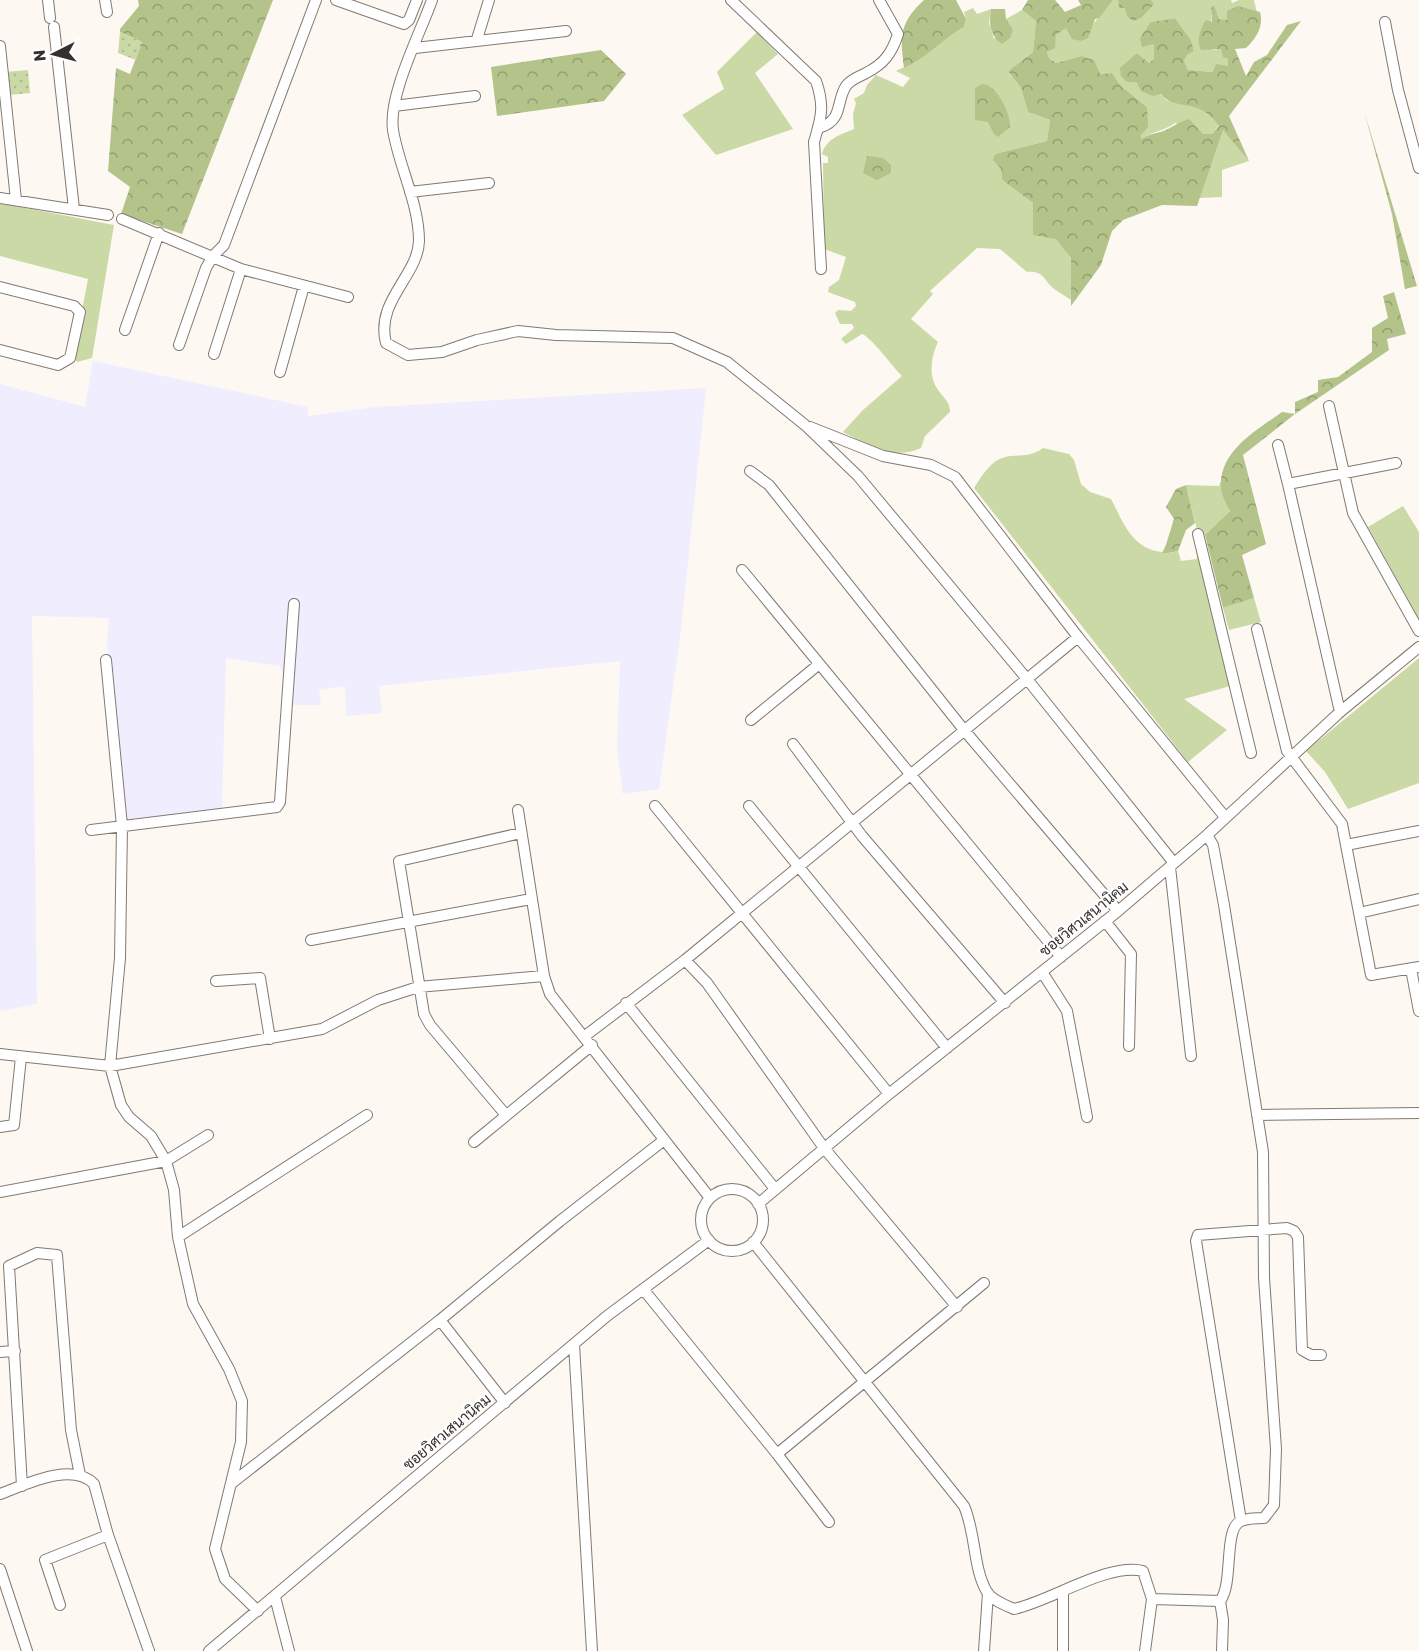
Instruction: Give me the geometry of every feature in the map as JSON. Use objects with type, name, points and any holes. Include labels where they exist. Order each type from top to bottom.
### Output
[{"type":"street","points":[[48,0],[74,209]]},
{"type":"street","points":[[105,0],[107,12]]},
{"type":"street","points":[[179,345],[213,256],[224,245],[316,0]]},
{"type":"street","points":[[336,0],[404,24],[409,20],[417,0]]},
{"type":"street","points":[[432,0],[399,84],[394,106],[393,128],[410,192],[419,243],[407,273],[390,302],[383,330],[386,343],[408,356],[442,352],[477,340],[518,331],[556,335],[673,338],[728,362],[805,425],[858,476],[1026,679],[1172,865],[1191,1056]]},
{"type":"street","points":[[477,39],[489,0]]},
{"type":"street","points":[[731,0],[816,81],[821,97],[821,127],[814,142],[818,176],[821,269]]},
{"type":"street","points":[[821,127],[830,124],[837,116],[845,87],[851,80],[881,64],[892,52],[898,34],[879,0]]},
{"type":"street","points":[[1385,22],[1398,90],[1419,168]]},
{"type":"street","points":[[415,48],[477,39],[566,31]]},
{"type":"street","points":[[0,46],[16,200]]},
{"type":"street","points":[[394,106],[475,96]]},
{"type":"street","points":[[410,192],[489,183]]},
{"type":"street","points":[[0,198],[108,215]]},
{"type":"street","points":[[122,219],[241,268],[348,297]]},
{"type":"street","points":[[125,330],[159,233]]},
{"type":"street","points":[[213,354],[241,268]]},
{"type":"street","points":[[280,372],[303,286]]},
{"type":"street","points":[[0,287],[74,306],[80,312],[70,358],[66,362],[58,365],[0,350]]},
{"type":"street","points":[[1329,406],[1353,513],[1419,631]]},
{"type":"street","points":[[805,425],[883,456],[931,465],[955,477],[1078,637],[1225,817]]},
{"type":"street","points":[[1278,445],[1340,712]]},
{"type":"street","points":[[1288,484],[1396,463]]},
{"type":"street","points":[[750,471],[769,485],[964,730],[1118,911]]},
{"type":"street","points":[[1198,534],[1251,753]]},
{"type":"street","points":[[742,570],[1061,957]]},
{"type":"street","points":[[92,830],[277,807],[280,802],[294,604]]},
{"type":"street","points":[[1257,629],[1285,745],[1342,824],[1371,975],[1415,968],[1419,1011]]},
{"type":"street","points":[[474,1142],[626,1003],[685,960],[1078,637]]},
{"type":"street","name":"ซอยวิศวเสนานิคม","points":[[758,1203],[889,1094],[1118,911],[1207,834],[1340,712],[1419,646]]},
{"type":"street","points":[[106,660],[122,826],[120,958],[110,1066],[121,1105],[129,1117],[151,1136],[166,1161],[174,1190],[178,1237],[193,1304],[229,1369],[242,1401],[241,1442],[215,1549],[225,1579],[258,1611]]},
{"type":"street","points":[[751,720],[818,665]]},
{"type":"street","points":[[793,744],[852,822],[1005,1002]]},
{"type":"street","points":[[656,806],[889,1094]]},
{"type":"street","points":[[749,806],[947,1048]]},
{"type":"street","points":[[518,810],[544,976],[550,994],[710,1198]]},
{"type":"street","points":[[1346,845],[1419,831]]},
{"type":"street","points":[[505,1114],[430,1025],[424,1014],[400,872],[401,859],[521,833]]},
{"type":"street","points":[[1207,834],[1213,845],[1224,905],[1263,1152],[1264,1278],[1276,1449],[1274,1505],[1264,1518],[1241,1521],[1233,1531],[1229,1553],[1228,1582],[1220,1601],[1223,1620],[1222,1651]]},
{"type":"street","points":[[311,940],[409,924],[531,899]]},
{"type":"street","points":[[1359,913],[1419,899]]},
{"type":"street","points":[[1105,921],[1131,954],[1129,1046]]},
{"type":"street","points":[[685,960],[707,983],[824,1148],[957,1307]]},
{"type":"street","points":[[1042,972],[1067,1011],[1087,1117]]},
{"type":"street","points":[[0,1054],[110,1066],[322,1029],[378,1000],[418,987],[544,976]]},
{"type":"street","points":[[216,981],[260,978],[270,1039]]},
{"type":"street","points":[[626,1003],[775,1190]]},
{"type":"street","points":[[0,1127],[14,1125],[21,1057]]},
{"type":"street","points":[[1257,1115],[1419,1113]]},
{"type":"street","points":[[178,1237],[367,1114]]},
{"type":"street","points":[[0,1192],[166,1161],[208,1135]]},
{"type":"street","points":[[232,1483],[664,1140]]},
{"type":"street","points":[[736,1189],[745,1191],[758,1203],[763,1224],[753,1242],[745,1248],[726,1250],[709,1240],[702,1223],[702,1214],[710,1198],[718,1192],[736,1189]]},
{"type":"street","points":[[1241,1521],[1196,1241],[1198,1235],[1287,1228],[1297,1234],[1302,1350],[1311,1355],[1321,1355]]},
{"type":"street","name":"ซอยวิศวเสนานิคม","points":[[208,1651],[574,1344],[709,1240]]},
{"type":"street","points":[[753,1242],[964,1506],[972,1525],[981,1578],[988,1593],[984,1651]]},
{"type":"street","points":[[22,1486],[9,1266],[37,1253],[57,1255],[71,1430],[80,1475]]},
{"type":"street","points":[[777,1454],[984,1283]]},
{"type":"street","points":[[643,1289],[829,1522]]},
{"type":"street","points":[[440,1320],[505,1403]]},
{"type":"street","points":[[574,1344],[592,1651]]},
{"type":"street","points":[[0,1352],[15,1351]]},
{"type":"street","points":[[0,1494],[52,1477],[80,1475],[94,1484],[108,1535],[149,1651]]},
{"type":"street","points":[[60,1605],[45,1560],[108,1535]]},
{"type":"street","points":[[0,1569],[27,1651]]},
{"type":"street","points":[[988,1593],[1014,1609],[1036,1604],[1118,1570],[1143,1571],[1152,1599],[1145,1651]]},
{"type":"street","points":[[1063,1593],[1063,1651]]},
{"type":"street","points":[[275,1597],[290,1651]]},
{"type":"street","points":[[1152,1599],[1220,1601]]},
{"type":"shaded area","points":[[93,361],[308,407],[308,416],[375,407],[706,388],[680,638],[659,789],[623,794],[617,750],[620,661],[379,686],[382,713],[346,716],[345,686],[319,690],[321,705],[293,705],[280,666],[226,658],[222,808],[124,820],[107,645],[109,618],[32,616],[37,1004],[0,1011],[0,384],[85,407]]},
{"type":"green space","points":[[138,0],[273,0],[182,234],[121,214],[130,187],[108,171],[116,68],[130,74],[142,42],[120,32],[120,29],[139,6]]},
{"type":"green space","points":[[924,0],[956,0],[966,19],[964,27],[904,68],[903,31],[910,16]]},
{"type":"green space","points":[[1028,0],[1055,0],[1065,12],[1081,5],[1078,0],[1113,0],[1099,18],[1095,19],[1088,38],[1081,41],[1072,39],[1066,28],[1056,35],[1055,48],[1047,52],[1049,58],[1056,63],[1081,56],[1094,60],[1100,74],[1112,73],[1121,86],[1147,107],[1148,127],[1140,136],[1142,139],[1189,119],[1203,134],[1212,134],[1219,126],[1204,111],[1173,102],[1161,94],[1153,96],[1141,91],[1137,83],[1127,82],[1121,76],[1120,68],[1137,53],[1149,63],[1154,59],[1154,44],[1142,47],[1140,38],[1151,22],[1175,18],[1191,40],[1194,51],[1187,55],[1184,61],[1188,70],[1213,72],[1216,64],[1228,66],[1228,59],[1223,57],[1221,49],[1201,50],[1199,35],[1206,20],[1212,22],[1211,8],[1214,5],[1219,19],[1227,20],[1227,11],[1238,6],[1260,12],[1261,23],[1256,36],[1246,48],[1235,49],[1246,76],[1254,62],[1267,55],[1287,25],[1301,21],[1229,116],[1249,161],[1223,130],[1197,206],[1162,205],[1123,220],[1112,231],[1101,265],[1071,306],[1071,258],[1056,239],[1033,235],[1033,203],[1002,180],[1001,169],[993,160],[995,154],[1047,141],[1050,120],[1028,112],[1021,88],[1008,71],[1033,52],[1036,21],[1022,10]]},
{"type":"green space","points":[[1113,0],[1118,0],[1119,8],[1154,4],[1151,0],[1231,0],[1232,3],[1239,0],[1254,0],[1257,13],[1227,11],[1228,21],[1219,19],[1214,6],[1211,8],[1212,50],[1221,49],[1229,58],[1229,66],[1214,72],[1188,70],[1184,61],[1187,55],[1194,51],[1191,40],[1175,18],[1151,22],[1154,59],[1149,63],[1137,53],[1127,82],[1149,87],[1166,100],[1202,108],[1212,115],[1219,125],[1212,134],[1202,134],[1175,123],[1142,139],[1140,136],[1147,107],[1121,86],[1112,73],[1100,74],[1081,56],[1056,63],[1049,58],[1047,52],[1054,48],[1056,35],[1067,27],[1093,24]]},
{"type":"green space","points":[[1118,0],[1151,0],[1154,4],[1141,18],[1133,21],[1127,16],[1125,8],[1119,8]]},
{"type":"green space","points":[[973,8],[977,14],[991,9],[989,23],[994,39],[1006,19],[1022,10],[1036,21],[1033,52],[1008,71],[1021,88],[1028,112],[1050,120],[1047,141],[995,154],[1001,169],[1002,180],[1033,203],[1071,258],[1071,300],[1054,289],[1040,274],[1027,272],[1000,249],[977,248],[930,291],[933,294],[911,319],[938,342],[932,360],[933,379],[948,403],[950,412],[925,436],[921,448],[910,452],[890,452],[871,446],[843,432],[863,410],[902,376],[866,336],[862,334],[846,344],[841,339],[854,328],[852,324],[840,324],[835,313],[838,310],[851,311],[856,306],[855,302],[828,292],[829,287],[839,280],[846,257],[824,249],[823,163],[828,163],[828,157],[822,154],[830,141],[854,129],[853,114],[856,103],[854,99],[864,93],[867,85],[876,75],[903,87],[910,78],[896,71],[964,27],[966,19],[964,12]]},
{"type":"green space","points":[[991,9],[1005,9],[1006,19],[1013,30],[1010,38],[1002,44],[995,37],[991,28]]},
{"type":"green space","points":[[120,32],[142,42],[136,60],[118,53]]},
{"type":"green space","points":[[757,32],[778,54],[755,73],[793,129],[716,155],[682,115],[724,89],[717,72]]},
{"type":"green space","points":[[601,50],[626,74],[604,101],[497,116],[491,67]]},
{"type":"green space","points":[[28,70],[30,93],[9,95],[6,72]]},
{"type":"green space","points":[[982,84],[992,88],[1002,100],[1010,121],[1010,127],[998,137],[988,122],[975,120],[975,88]]},
{"type":"green space","points":[[1364,111],[1417,286],[1405,289],[1392,214]]},
{"type":"green space","points":[[1223,129],[1249,161],[1222,170],[1222,197],[1199,198]]},
{"type":"green space","points":[[867,156],[883,158],[891,165],[891,173],[877,180],[863,173]]},
{"type":"green space","points":[[0,203],[114,225],[92,358],[77,362],[73,357],[88,279],[0,256]]},
{"type":"green space","points":[[1394,292],[1406,334],[1387,339],[1389,350],[1295,414],[1295,402],[1318,392],[1318,380],[1338,377],[1372,352],[1372,328],[1388,318],[1383,296]]},
{"type":"green space","points":[[1282,412],[1295,414],[1243,455],[1266,544],[1242,555],[1254,598],[1223,608],[1205,535],[1230,511],[1221,489],[1226,464],[1241,443],[1261,427]]},
{"type":"green space","points":[[1043,448],[1069,454],[1074,460],[1081,484],[1090,492],[1111,499],[1124,525],[1143,546],[1162,552],[1166,545],[1164,554],[1178,551],[1181,561],[1197,559],[1195,536],[1198,534],[1186,485],[1219,486],[1224,473],[1221,489],[1230,511],[1205,535],[1199,534],[1234,685],[1184,699],[1227,730],[1188,762],[974,488],[987,469],[1000,459],[1029,454]]},
{"type":"green space","points":[[1186,485],[1195,523],[1186,530],[1178,551],[1163,554],[1174,519],[1166,507],[1176,489]]},
{"type":"green space","points":[[1403,506],[1419,532],[1419,619],[1368,527]]},
{"type":"green space","points":[[1254,598],[1261,622],[1229,630],[1223,608]]},
{"type":"green space","points":[[1419,658],[1419,783],[1348,809],[1325,772],[1306,751]]}]
